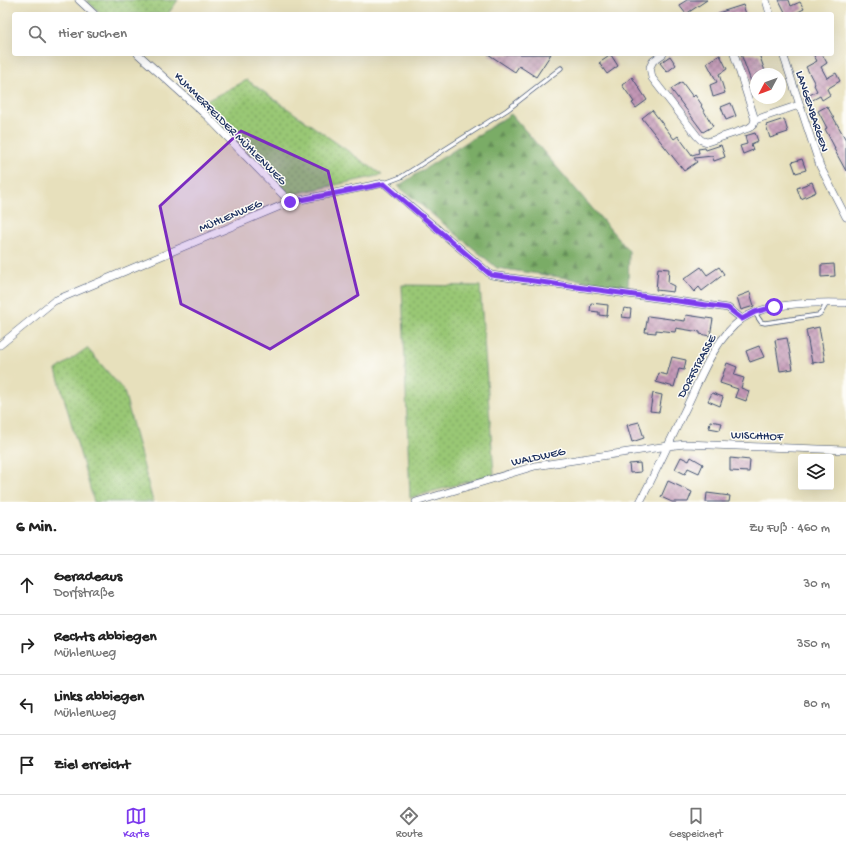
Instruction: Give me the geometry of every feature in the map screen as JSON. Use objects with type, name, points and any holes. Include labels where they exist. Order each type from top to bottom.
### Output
[{"type":"street","points":[[79,0],[92,12]]},
{"type":"street","points":[[766,0],[769,12]]},
{"type":"street","name":"KUMMERFELDER MÜHLENWEG","points":[[140,56],[208,117],[290,202]]},
{"type":"street","points":[[660,56],[653,61],[650,67],[652,78],[702,140],[713,141],[749,128],[753,125],[755,120],[735,56]]},
{"type":"street","name":"LANGENBARGEN","points":[[784,56],[820,166],[846,217]]},
{"type":"street","points":[[755,120],[799,104]]},
{"type":"street","points":[[384,184],[491,275],[728,308],[742,319]]},
{"type":"street","name":"MÜHLENWEG","points":[[0,345],[54,301],[290,202],[384,184]]},
{"type":"street","name":"DORFSTRASSE","points":[[640,502],[711,358],[730,330],[742,319],[755,312],[774,307],[846,303]]},
{"type":"street","name":"WISCHHOF","points":[[668,446],[685,444],[846,450]]},
{"type":"street","name":"WALDWEG","points":[[416,502],[535,466],[668,446]]},
{"type":"lane","points":[[384,184],[401,177],[507,110],[561,68]]},
{"type":"lane","points":[[755,312],[761,322],[765,323],[818,315],[827,303]]},
{"type":"highlighted area","points":[[241,131],[328,171],[358,295],[270,349],[181,304],[160,206]]},
{"type":"green space","points":[[86,0],[178,0],[169,12],[99,12]]},
{"type":"green space","points":[[247,80],[382,175],[289,195],[200,104]]},
{"type":"green space","points":[[511,114],[629,251],[628,287],[497,268],[398,186]]},
{"type":"green space","points":[[402,285],[480,286],[494,474],[410,498]]},
{"type":"green space","points":[[87,348],[124,391],[153,502],[94,502],[56,370]]},
{"type":"building","points":[[687,0],[707,0],[689,12],[684,12],[679,5]]},
{"type":"building","points":[[779,0],[789,0],[791,6],[800,2],[804,9],[798,12],[785,12]]},
{"type":"building","points":[[743,5],[745,12],[721,12]]},
{"type":"building","points":[[491,56],[550,56],[536,77],[519,66],[515,72]]},
{"type":"building","points":[[612,56],[618,66],[607,74],[599,63]]},
{"type":"building","points":[[670,56],[676,65],[667,72],[660,63]]},
{"type":"building","points":[[720,56],[727,69],[719,74],[725,93],[713,97],[710,85],[717,82],[707,63]]},
{"type":"building","points":[[742,56],[760,56],[764,68],[750,68],[750,79]]},
{"type":"building","points":[[814,56],[823,56],[827,63],[821,67],[827,78],[836,73],[840,81],[827,89],[830,95],[822,100],[820,96],[807,103],[804,98],[817,91],[806,67],[817,61]]},
{"type":"building","points":[[632,77],[647,100],[636,108],[632,103],[634,102],[622,85]]},
{"type":"building","points":[[682,82],[693,97],[695,95],[713,126],[703,132],[671,89]]},
{"type":"building","points":[[731,103],[736,116],[726,120],[721,107]]},
{"type":"building","points":[[827,106],[846,140],[846,171],[834,149],[835,148],[825,129],[827,128],[818,111]]},
{"type":"building","points":[[652,110],[674,139],[678,136],[692,155],[699,153],[698,149],[705,148],[706,150],[721,145],[725,157],[714,161],[712,156],[694,158],[697,162],[684,171],[642,118]]},
{"type":"building","points":[[784,119],[788,132],[770,138],[766,125]]},
{"type":"building","points":[[755,133],[758,141],[751,144],[753,150],[743,154],[740,146],[747,144],[745,136]]},
{"type":"building","points":[[802,159],[806,170],[796,173],[792,162]]},
{"type":"building","points":[[812,182],[816,192],[801,199],[797,188]]},
{"type":"building","points":[[834,264],[835,276],[821,277],[821,265]]},
{"type":"building","points":[[701,267],[707,275],[719,267],[724,274],[702,291],[699,287],[694,292],[684,279]]},
{"type":"building","points":[[658,268],[669,269],[668,283],[674,286],[673,292],[656,290]]},
{"type":"building","points":[[750,292],[754,306],[741,310],[737,297]]},
{"type":"building","points":[[591,303],[608,305],[607,316],[599,315],[599,312],[590,311]]},
{"type":"building","points":[[624,308],[631,309],[630,318],[622,317]]},
{"type":"building","points":[[686,315],[713,319],[710,336],[700,334],[700,332],[676,328],[675,332],[656,330],[656,333],[645,332],[648,316],[685,321]]},
{"type":"building","points":[[819,327],[825,361],[812,363],[806,330]]},
{"type":"building","points":[[787,338],[793,369],[780,371],[775,340]]},
{"type":"building","points":[[759,346],[764,357],[750,362],[746,351]]},
{"type":"building","points":[[672,357],[686,360],[684,370],[679,369],[674,387],[656,382],[659,373],[667,375]]},
{"type":"building","points":[[727,363],[737,367],[734,375],[744,378],[741,388],[749,391],[746,401],[735,397],[738,389],[720,383]]},
{"type":"building","points":[[653,393],[662,395],[659,412],[650,411]]},
{"type":"building","points":[[712,393],[723,397],[720,406],[708,401]]},
{"type":"building","points":[[710,421],[722,423],[720,430],[709,428]]},
{"type":"building","points":[[639,422],[644,438],[632,442],[627,425]]},
{"type":"building","points":[[681,457],[689,461],[691,457],[703,464],[699,473],[688,468],[685,474],[675,469]]},
{"type":"building","points":[[730,458],[750,460],[749,472],[730,471]]},
{"type":"building","points":[[640,463],[641,472],[630,473],[629,464]]},
{"type":"building","points":[[668,481],[692,492],[688,502],[672,502],[661,497]]},
{"type":"building","points":[[707,493],[730,496],[729,502],[706,502]]},
{"type":"route","points":[[290,202],[384,184],[491,275],[728,308],[742,319],[755,312],[774,307]]}]
